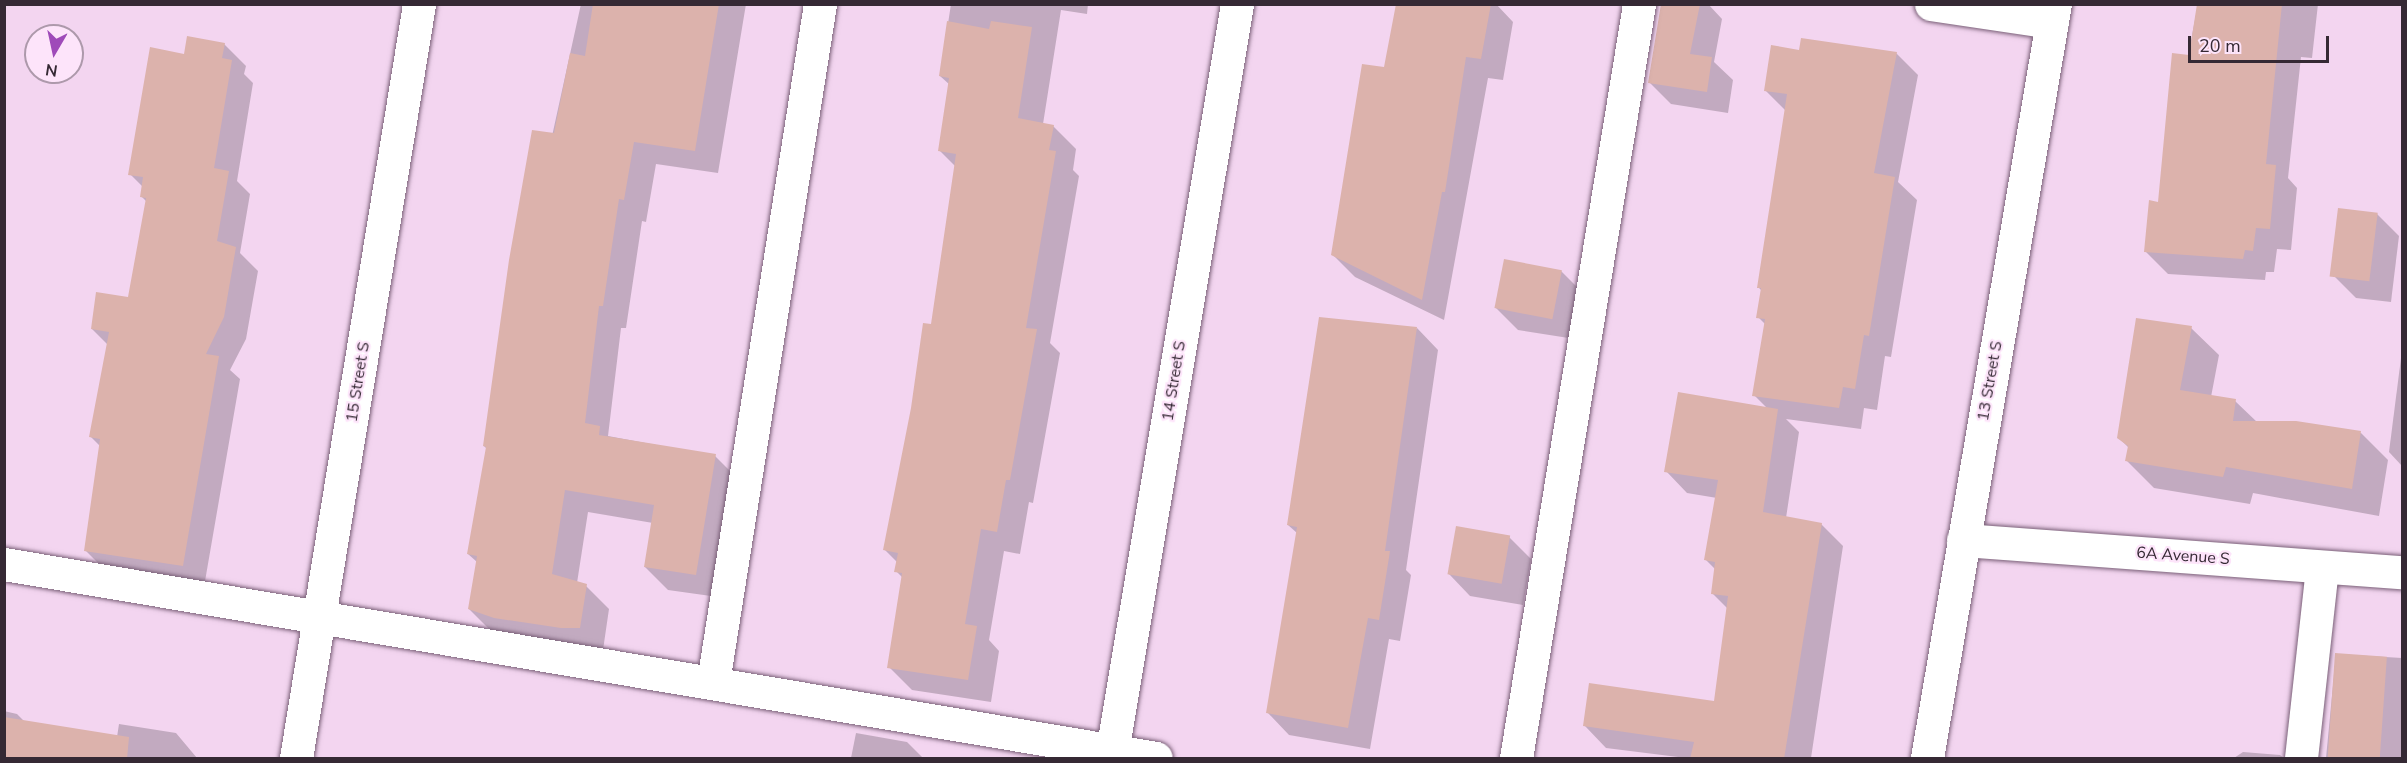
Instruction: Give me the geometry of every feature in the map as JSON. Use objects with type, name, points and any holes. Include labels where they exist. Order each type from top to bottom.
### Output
[{"type":"street","name":"15 Street S","points":[[296,759],[419,4]]},
{"type":"street","points":[[713,682],[820,4]]},
{"type":"street","name":"14 Street S","points":[[1112,755],[1237,4]]},
{"type":"street","points":[[1516,759],[1639,4]]},
{"type":"street","points":[[1931,4],[2053,13]]},
{"type":"street","name":"13 Street S","points":[[1927,759],[2053,13]]},
{"type":"street","name":"6A Avenue S","points":[[1963,540],[2403,572]]},
{"type":"street","points":[[4,564],[713,682],[1112,755],[1156,759]]},
{"type":"street","points":[[2301,759],[2322,567]]},
{"type":"building","points":[[593,4],[719,4],[695,151],[634,142],[624,200],[619,199],[603,306],[599,306],[585,423],[600,426],[599,435],[716,454],[696,575],[644,567],[654,505],[565,490],[552,574],[587,584],[580,628],[561,628],[494,618],[468,609],[477,556],[467,554],[486,447],[483,446],[509,260],[532,130],[554,133],[570,53],[585,56]]},
{"type":"building","points":[[1396,4],[1491,4],[1481,59],[1466,57],[1445,192],[1442,192],[1422,300],[1331,255],[1362,64],[1384,67]]},
{"type":"building","points":[[1661,4],[1700,4],[1690,54],[1712,57],[1707,92],[1648,83]]},
{"type":"building","points":[[2197,4],[2282,4],[2266,164],[2276,165],[2270,229],[2256,228],[2253,251],[2245,250],[2243,259],[2144,252],[2149,200],[2158,202],[2172,53],[2189,55]]},
{"type":"building","points":[[947,21],[989,29],[991,21],[1032,27],[1018,118],[1054,125],[1049,150],[1056,151],[1026,328],[1037,329],[1010,480],[1006,480],[997,532],[981,529],[965,624],[977,626],[968,680],[887,668],[902,573],[894,572],[898,553],[883,550],[911,408],[923,323],[931,324],[956,154],[938,151],[949,78],[939,76]]},
{"type":"building","points":[[187,36],[225,43],[222,58],[232,60],[214,168],[229,171],[217,241],[236,247],[224,317],[206,354],[219,356],[183,566],[84,551],[100,439],[89,437],[109,332],[91,329],[96,292],[128,297],[146,198],[140,197],[143,177],[128,175],[150,47],[184,54]]},
{"type":"building","points":[[1801,38],[1897,52],[1874,173],[1895,177],[1869,336],[1864,335],[1855,389],[1843,387],[1839,408],[1752,396],[1765,319],[1756,318],[1761,288],[1757,288],[1787,94],[1764,91],[1771,45],[1799,50]]},
{"type":"building","points":[[2338,208],[2378,213],[2369,281],[2330,276]]},
{"type":"building","points":[[1504,259],[1562,270],[1552,319],[1494,308]]},
{"type":"building","points":[[1319,317],[1417,327],[1385,551],[1390,551],[1379,620],[1368,618],[1348,728],[1266,713],[1297,527],[1287,525]]},
{"type":"building","points":[[2136,318],[2192,326],[2180,390],[2236,399],[2233,421],[2296,421],[2361,431],[2352,489],[2226,467],[2223,477],[2125,461],[2128,446],[2117,438]]},
{"type":"building","points":[[1678,392],[1778,409],[1763,512],[1822,523],[1784,759],[1690,759],[1694,742],[1583,726],[1589,683],[1714,701],[1728,596],[1711,594],[1715,562],[1704,560],[1718,480],[1664,472]]},
{"type":"building","points":[[1456,526],[1510,536],[1502,584],[1447,574]]},
{"type":"building","points":[[2335,653],[2387,657],[2380,758],[2328,758]]},
{"type":"building","points":[[4,717],[129,737],[127,759],[4,759]]}]
